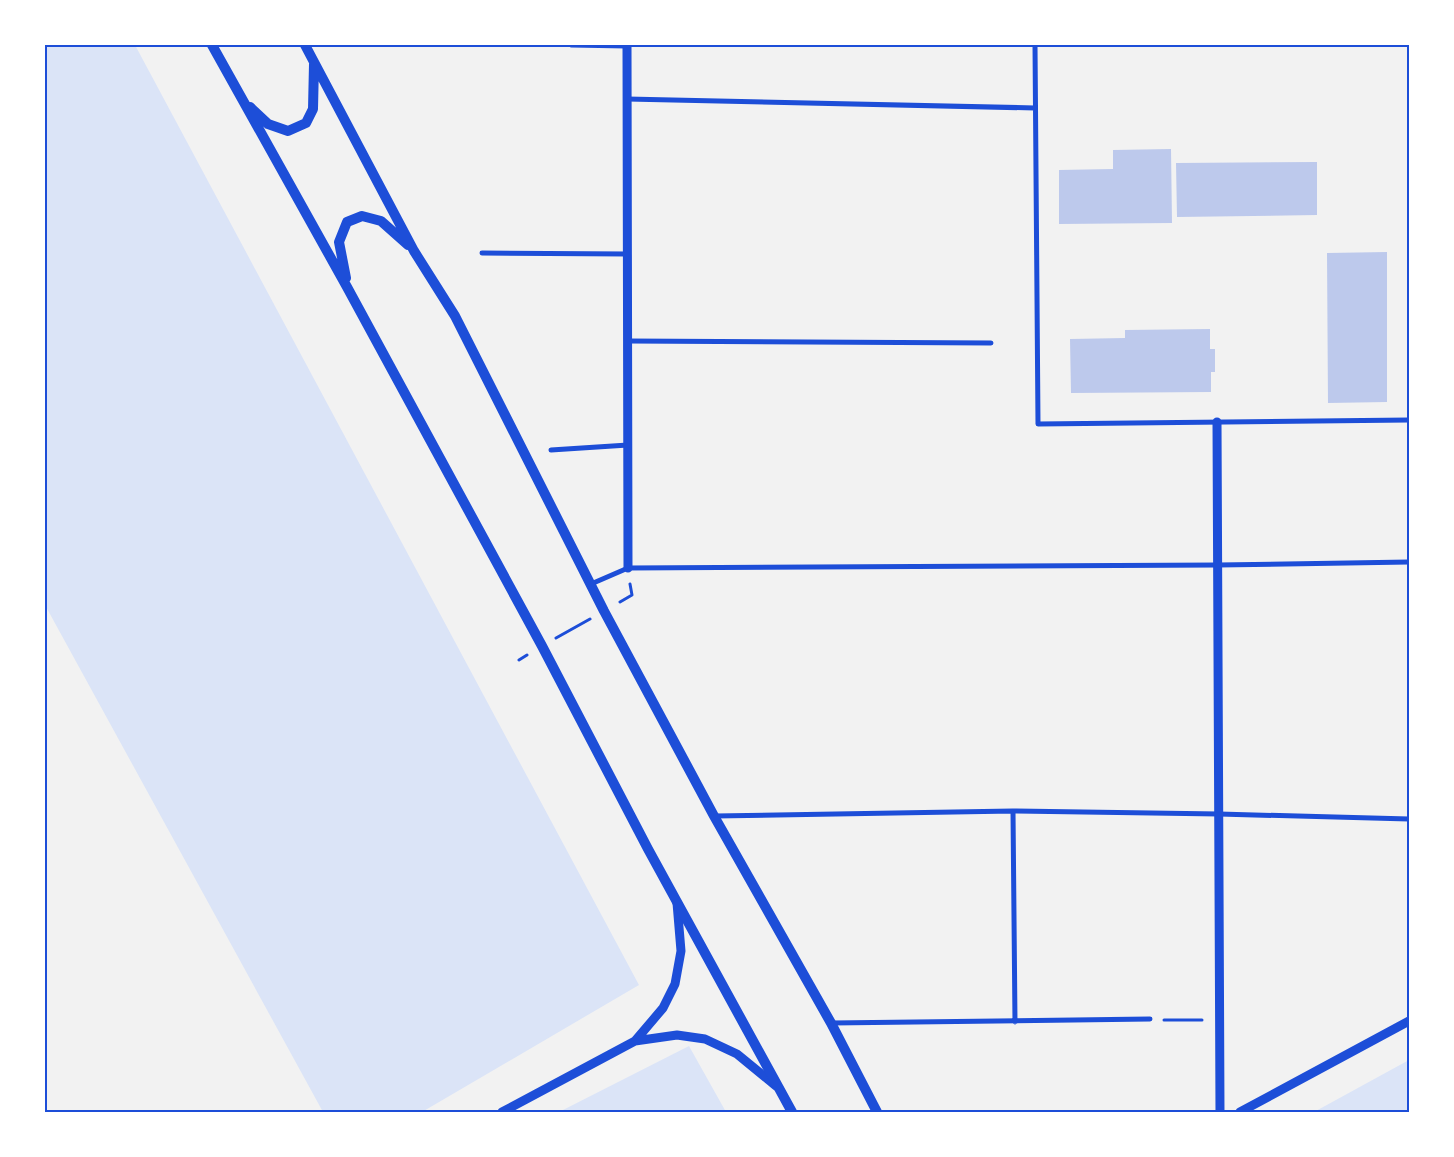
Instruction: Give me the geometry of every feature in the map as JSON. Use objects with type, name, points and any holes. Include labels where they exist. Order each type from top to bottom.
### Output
[{"type":"main road","points":[[212,45],[348,287],[792,1112]]},
{"type":"main road","points":[[305,45],[414,251],[455,316],[604,611],[714,816],[831,1023],[878,1112]]},
{"type":"main road","points":[[242,100],[268,124],[288,131],[306,123],[313,109],[314,62]]},
{"type":"main road","points":[[348,287],[339,242],[347,222],[362,216],[381,221],[414,251]]},
{"type":"street","points":[[571,45],[627,45],[628,568]]},
{"type":"street","points":[[1035,45],[1038,424],[1409,420]]},
{"type":"street","points":[[627,99],[1035,108]]},
{"type":"street","points":[[482,253],[627,254]]},
{"type":"street","points":[[628,341],[992,343]]},
{"type":"street","points":[[1217,422],[1220,1112]]},
{"type":"street","points":[[551,450],[628,445]]},
{"type":"street","points":[[591,584],[628,568],[1218,565],[1409,562]]},
{"type":"street","points":[[1013,811],[1015,1022]]},
{"type":"street","points":[[714,816],[1013,811],[1409,819]]},
{"type":"street","points":[[635,1041],[663,1008],[675,984],[681,950],[677,901]]},
{"type":"street","points":[[831,1023],[1150,1019]]},
{"type":"street","points":[[1240,1112],[1409,1021]]},
{"type":"street","points":[[502,1112],[635,1041],[677,1035],[705,1039],[737,1054],[777,1087]]},
{"type":"path","points":[[519,660],[632,595],[628,568]]},
{"type":"path","points":[[1150,1019],[1220,1021]]},
{"type":"shaded area","points":[[45,45],[135,45],[639,985],[422,1112],[323,1112],[45,605]]},
{"type":"shaded area","points":[[689,1046],[726,1112],[559,1112]]},
{"type":"shaded area","points":[[1409,1060],[1409,1112],[1314,1112]]},
{"type":"building","points":[[1171,149],[1172,223],[1059,224],[1059,170],[1113,169],[1113,150]]},
{"type":"building","points":[[1317,162],[1317,215],[1177,217],[1176,163]]},
{"type":"building","points":[[1387,252],[1387,402],[1328,403],[1327,253]]},
{"type":"building","points":[[1210,329],[1210,349],[1215,349],[1215,372],[1211,372],[1211,392],[1071,393],[1070,339],[1125,338],[1125,330]]}]
